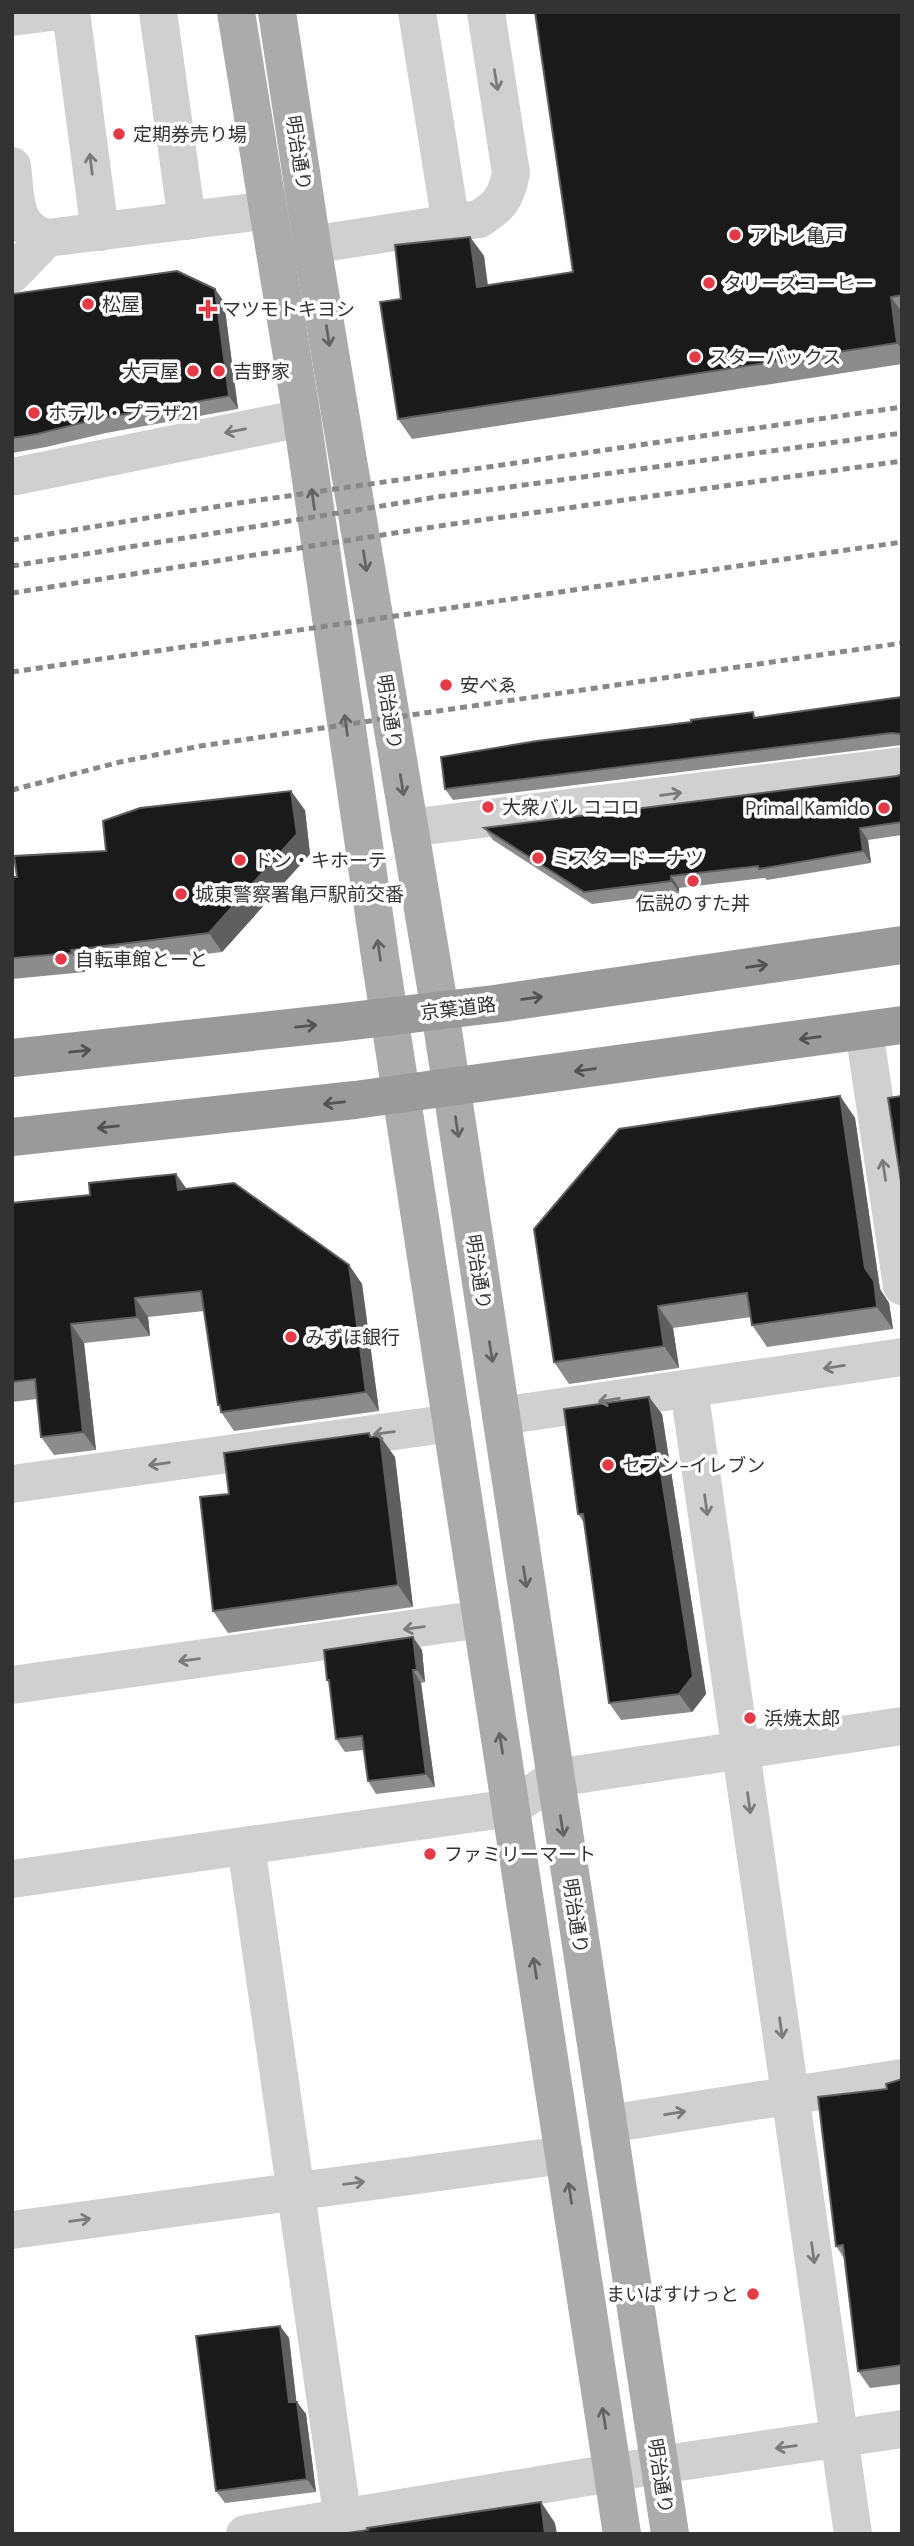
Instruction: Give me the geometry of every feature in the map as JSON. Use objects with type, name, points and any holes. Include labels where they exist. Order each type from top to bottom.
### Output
[{"type":"highway","name":"京葉道路","points":[[12,1058],[440,1011],[902,945]]},
{"type":"highway","points":[[12,1137],[451,1088],[902,1025]]},
{"type":"main road","name":"明治通り","points":[[236,12],[302,418],[390,1017],[622,2534]]},
{"type":"main road","name":"明治通り","points":[[277,12],[312,245],[440,1011],[670,2534]]},
{"type":"street","points":[[12,17],[52,12]]},
{"type":"street","points":[[71,12],[100,232]]},
{"type":"street","points":[[158,12],[187,221]]},
{"type":"street","points":[[417,12],[451,224]]},
{"type":"street","points":[[274,251],[479,219],[496,208],[507,190],[511,173],[486,12]]},
{"type":"street","points":[[12,166],[20,215],[25,227],[35,234],[47,237],[307,205]]},
{"type":"street","points":[[12,274],[47,237]]},
{"type":"street","points":[[12,477],[302,418]]},
{"type":"street","points":[[409,828],[902,766]]},
{"type":"street","points":[[864,1030],[902,1286]]},
{"type":"street","points":[[501,1416],[902,1357]]},
{"type":"street","points":[[689,1389],[853,2534]]},
{"type":"street","points":[[12,1484],[452,1423]]},
{"type":"street","points":[[12,1685],[482,1619]]},
{"type":"street","points":[[12,1879],[511,1808],[555,1778],[902,1726]]},
{"type":"street","points":[[246,1846],[344,2526]]},
{"type":"street","points":[[608,2123],[902,2078]]},
{"type":"street","points":[[12,2230],[564,2154]]},
{"type":"street","points":[[245,2534],[344,2526],[659,2465],[902,2429]]},
{"type":"building","name":"アトレ亀戸","points":[[535,12],[902,12],[902,295],[891,297],[897,343],[398,419],[380,302],[401,299],[395,245],[470,237],[477,287],[573,272]]},
{"type":"building","points":[[177,271],[215,289],[229,396],[97,419],[12,438],[12,294]]},
{"type":"building","points":[[902,697],[902,734],[891,733],[445,789],[441,757],[691,720],[753,712],[754,718]]},
{"type":"building","points":[[902,774],[902,822],[860,828],[863,851],[759,869],[758,866],[671,876],[671,881],[584,892],[484,828],[897,776]]},
{"type":"building","points":[[291,791],[297,834],[209,933],[71,950],[72,953],[12,958],[12,877],[17,877],[14,856],[106,851],[103,821],[140,808]]},
{"type":"building","points":[[840,1096],[865,1268],[874,1281],[877,1307],[752,1325],[747,1293],[658,1306],[664,1346],[554,1362],[534,1229],[619,1129]]},
{"type":"building","points":[[902,1096],[902,1188],[888,1098]]},
{"type":"building","points":[[176,1174],[178,1190],[234,1183],[349,1265],[366,1392],[221,1412],[201,1291],[135,1298],[137,1317],[71,1324],[83,1432],[41,1437],[35,1379],[12,1382],[12,1203],[90,1195],[89,1183]]},
{"type":"building","points":[[649,1397],[693,1676],[679,1694],[609,1703],[583,1514],[578,1514],[564,1409]]},
{"type":"building","points":[[369,1433],[370,1437],[380,1436],[398,1585],[213,1611],[200,1497],[229,1494],[224,1453]]},
{"type":"building","points":[[413,1637],[417,1670],[413,1670],[426,1774],[368,1781],[362,1736],[336,1739],[324,1650]]},
{"type":"building","points":[[902,2079],[902,2365],[858,2371],[843,2245],[836,2246],[818,2097],[887,2089],[886,2084]]},
{"type":"building","points":[[280,2326],[289,2402],[297,2402],[307,2479],[216,2491],[196,2336]]},
{"type":"building","points":[[541,2502],[545,2534],[341,2534],[368,2530],[367,2528]]},
{"type":"railway","points":[[12,540],[239,503],[902,407]]},
{"type":"railway","points":[[12,566],[437,497],[902,433]]},
{"type":"railway","points":[[12,593],[446,525],[902,461]]},
{"type":"railway","points":[[12,672],[902,542]]},
{"type":"railway","points":[[12,790],[120,762],[200,746],[902,643]]},
{"type":"place","name":"定期券売り場","points":[[119,134]]},
{"type":"place","name":"アトレ亀戸","points":[[735,235]]},
{"type":"place","name":"タリーズコーヒー","points":[[709,283]]},
{"type":"place","name":"松屋","points":[[88,304]]},
{"type":"place","name":"マツモトキヨシ","points":[[208,309]]},
{"type":"place","name":"スターバックス","points":[[695,357]]},
{"type":"place","name":"大戸屋","points":[[193,371]]},
{"type":"place","name":"吉野家","points":[[219,371]]},
{"type":"place","name":"ホテル・プラザ21","points":[[34,413]]},
{"type":"place","name":"安べゑ","points":[[446,685]]},
{"type":"place","name":"大衆バル ココロ","points":[[488,807]]},
{"type":"place","name":"Primal Kamido","points":[[884,808]]},
{"type":"place","name":"ミスタードーナツ","points":[[538,858]]},
{"type":"place","name":"ドン・キホーテ","points":[[240,860]]},
{"type":"place","name":"伝説のすた丼","points":[[693,881]]},
{"type":"place","name":"城東警察署亀戸駅前交番","points":[[181,894]]},
{"type":"place","name":"自転車館とーと","points":[[61,959]]},
{"type":"place","name":"みずほ銀行","points":[[291,1337]]},
{"type":"place","name":"セブン-イレブン","points":[[608,1465]]},
{"type":"place","name":"浜焼太郎","points":[[750,1718]]},
{"type":"place","name":"ファミリーマート","points":[[430,1854]]},
{"type":"place","name":"まいばすけっと","points":[[753,2294]]}]
